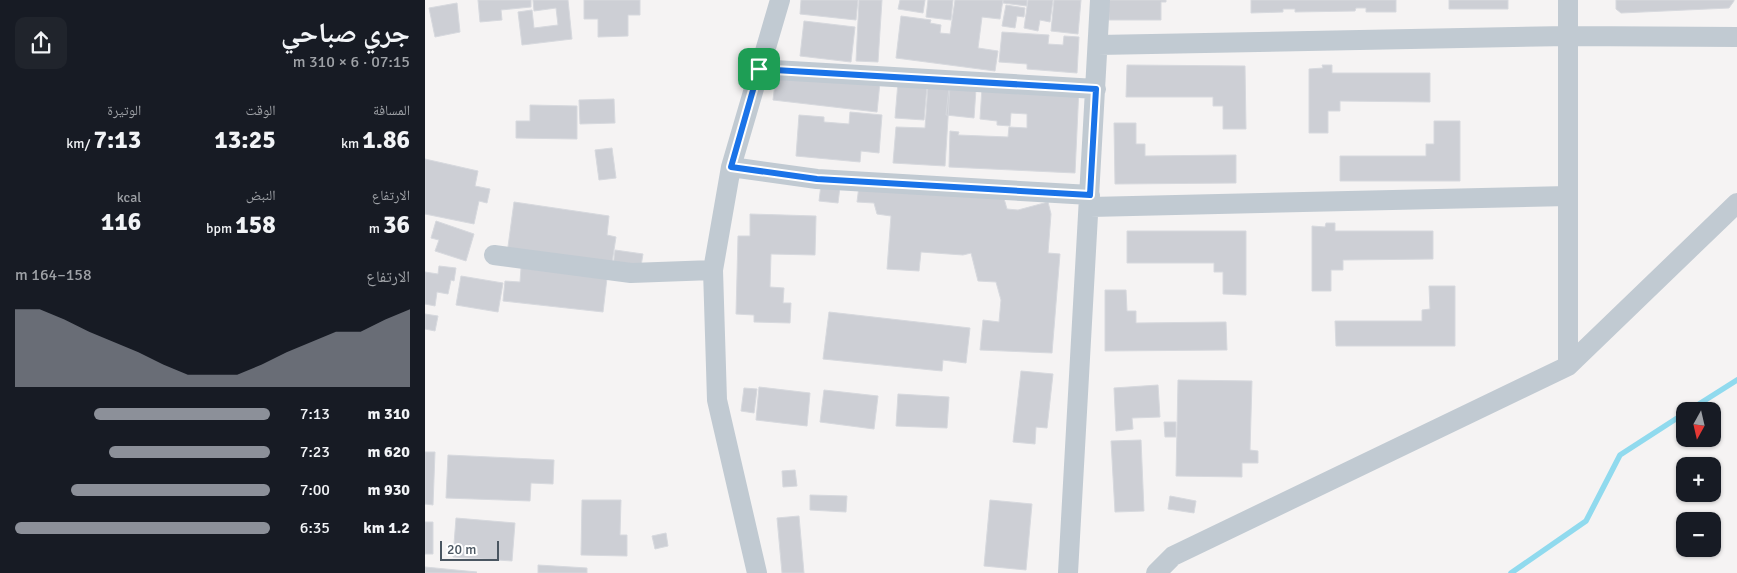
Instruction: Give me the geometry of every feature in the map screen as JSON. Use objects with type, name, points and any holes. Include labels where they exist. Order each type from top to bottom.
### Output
[{"type":"street","points":[[757,573],[717,400],[713,270],[731,167],[780,0]]},
{"type":"street","points":[[1068,573],[1100,0]]},
{"type":"street","points":[[1568,366],[1569,0]]},
{"type":"street","points":[[1098,45],[1568,36],[1737,37]]},
{"type":"street","points":[[759,69],[1096,89]]},
{"type":"street","points":[[731,167],[817,179],[1090,201],[1568,196]]},
{"type":"street","points":[[1156,573],[1173,556],[1568,366],[1737,203]]},
{"type":"street","points":[[494,255],[631,273],[713,270]]},
{"type":"building","points":[[478,0],[531,0],[531,7],[501,10],[502,20],[480,22]]},
{"type":"building","points":[[533,0],[568,0],[572,39],[522,45],[518,12],[532,10],[534,28],[558,25],[556,8],[534,11]]},
{"type":"building","points":[[584,0],[640,0],[640,15],[628,15],[628,36],[598,37],[598,19],[584,19]]},
{"type":"building","points":[[801,0],[858,0],[856,20],[800,14]]},
{"type":"building","points":[[859,0],[882,0],[878,62],[856,61]]},
{"type":"building","points":[[900,0],[925,0],[923,13],[898,9]]},
{"type":"building","points":[[928,0],[953,0],[951,20],[926,17]]},
{"type":"building","points":[[955,0],[1003,0],[1000,19],[982,17],[978,48],[998,51],[995,71],[896,58],[901,16],[931,20],[930,23],[941,25],[940,33],[950,34]]},
{"type":"building","points":[[1003,0],[1027,0],[1027,6],[1003,3]]},
{"type":"building","points":[[1028,0],[1053,0],[1050,22],[1040,20],[1038,31],[1024,28]]},
{"type":"building","points":[[1054,0],[1081,0],[1078,34],[1051,31]]},
{"type":"building","points":[[1108,0],[1166,0],[1166,2],[1161,2],[1161,20],[1109,20]]},
{"type":"building","points":[[1251,0],[1396,0],[1396,12],[1366,12],[1366,8],[1356,8],[1355,11],[1295,12],[1295,9],[1283,9],[1283,12],[1251,13]]},
{"type":"building","points":[[1449,0],[1508,0],[1508,9],[1449,9]]},
{"type":"building","points":[[1616,0],[1734,1],[1729,8],[1621,13],[1616,9]]},
{"type":"building","points":[[457,3],[460,32],[435,37],[429,8]]},
{"type":"building","points":[[1006,5],[1025,8],[1024,17],[1017,16],[1015,28],[1002,26]]},
{"type":"building","points":[[804,21],[855,27],[851,62],[800,56]]},
{"type":"building","points":[[1002,32],[1049,35],[1048,44],[1063,45],[1064,36],[1079,37],[1077,73],[1027,69],[1027,64],[999,62]]},
{"type":"building","points":[[1127,65],[1245,66],[1246,129],[1223,129],[1223,106],[1213,106],[1213,97],[1126,97]]},
{"type":"building","points":[[1322,65],[1332,65],[1332,73],[1430,73],[1430,102],[1340,101],[1340,111],[1328,111],[1328,133],[1309,133],[1309,69],[1323,68]]},
{"type":"building","points":[[777,67],[880,82],[877,112],[773,100]]},
{"type":"building","points":[[928,75],[924,120],[895,118],[898,82]]},
{"type":"building","points":[[950,78],[976,89],[974,118],[946,115]]},
{"type":"building","points":[[928,85],[950,86],[945,166],[893,163],[896,127],[925,128]]},
{"type":"building","points":[[982,87],[1079,87],[1075,173],[949,167],[950,131],[959,132],[958,135],[1008,137],[1009,127],[1027,128],[1027,114],[1011,113],[1010,126],[997,125],[997,121],[980,119]]},
{"type":"building","points":[[614,99],[615,123],[580,124],[579,100]]},
{"type":"building","points":[[530,105],[577,106],[577,139],[516,138],[516,121],[530,121]]},
{"type":"building","points":[[850,112],[882,115],[879,153],[861,151],[860,162],[796,156],[799,115],[824,117],[824,122],[849,124]]},
{"type":"building","points":[[1434,121],[1460,121],[1460,181],[1340,181],[1340,156],[1426,156],[1426,144],[1434,144]]},
{"type":"building","points":[[1114,123],[1136,123],[1136,144],[1145,144],[1145,156],[1236,155],[1236,183],[1115,184]]},
{"type":"building","points":[[612,148],[616,178],[599,180],[595,150]]},
{"type":"building","points":[[425,159],[478,171],[475,186],[490,189],[487,203],[479,201],[474,224],[425,214]]},
{"type":"building","points":[[821,185],[840,187],[838,203],[819,201]]},
{"type":"building","points":[[859,186],[1003,195],[1007,209],[1018,210],[1048,202],[1051,214],[1048,253],[1060,254],[1052,353],[980,350],[983,320],[999,322],[1001,300],[996,282],[978,281],[971,253],[963,255],[921,252],[919,271],[887,269],[891,216],[877,214],[874,203],[857,202]]},
{"type":"building","points":[[514,202],[609,216],[607,235],[616,237],[612,263],[507,254]]},
{"type":"building","points":[[750,214],[816,216],[815,255],[771,254],[770,287],[784,288],[783,303],[791,303],[790,323],[754,322],[754,315],[736,314],[738,236],[750,236]]},
{"type":"building","points":[[436,221],[474,234],[466,261],[435,251],[439,240],[431,238]]},
{"type":"building","points":[[1326,223],[1335,223],[1335,231],[1433,231],[1433,259],[1343,260],[1343,270],[1331,270],[1331,291],[1312,291],[1312,226],[1325,227]]},
{"type":"building","points":[[1127,231],[1246,231],[1246,295],[1223,294],[1223,272],[1214,272],[1214,263],[1127,263]]},
{"type":"building","points":[[615,250],[643,254],[640,272],[613,268]]},
{"type":"building","points":[[439,266],[456,268],[454,281],[451,280],[448,294],[437,292],[435,306],[425,304],[425,272],[438,274]]},
{"type":"building","points":[[521,268],[607,278],[603,312],[503,301],[505,281],[520,282]]},
{"type":"building","points":[[461,276],[503,283],[498,312],[456,305]]},
{"type":"building","points":[[1429,286],[1455,286],[1455,346],[1336,346],[1335,321],[1422,321],[1422,310],[1430,309]]},
{"type":"building","points":[[1105,290],[1126,290],[1127,311],[1136,311],[1136,323],[1226,322],[1227,350],[1105,351]]},
{"type":"building","points":[[829,312],[970,328],[966,363],[943,360],[942,371],[823,359]]},
{"type":"building","points":[[425,314],[438,316],[435,331],[425,329]]},
{"type":"building","points":[[1021,371],[1053,374],[1047,428],[1036,427],[1035,444],[1013,442]]},
{"type":"building","points":[[1178,380],[1252,381],[1250,450],[1258,451],[1258,463],[1242,463],[1242,477],[1176,476]]},
{"type":"building","points":[[1158,385],[1160,417],[1132,418],[1133,429],[1116,431],[1114,388]]},
{"type":"building","points":[[759,387],[810,393],[807,426],[756,420]]},
{"type":"building","points":[[744,388],[757,389],[754,413],[741,411]]},
{"type":"building","points":[[824,390],[878,396],[874,429],[820,422]]},
{"type":"building","points":[[898,394],[949,397],[947,428],[896,426]]},
{"type":"building","points":[[1164,422],[1176,422],[1176,437],[1165,437]]},
{"type":"building","points":[[1141,440],[1144,511],[1115,512],[1111,441]]},
{"type":"building","points":[[425,452],[435,452],[433,505],[425,504]]},
{"type":"building","points":[[448,455],[554,460],[553,484],[531,483],[530,501],[446,498]]},
{"type":"building","points":[[795,470],[797,486],[783,487],[782,471]]},
{"type":"building","points":[[810,495],[847,496],[846,512],[810,510]]},
{"type":"building","points":[[1170,496],[1196,501],[1194,513],[1168,509]]},
{"type":"building","points":[[582,500],[621,500],[620,535],[627,535],[627,556],[581,555]]},
{"type":"building","points":[[990,500],[1032,504],[1026,570],[984,566]]},
{"type":"building","points":[[799,516],[804,573],[782,573],[777,518]]},
{"type":"building","points":[[456,518],[515,523],[512,561],[453,557]]},
{"type":"building","points":[[425,522],[433,522],[433,554],[425,554]]},
{"type":"building","points":[[666,533],[668,546],[655,549],[652,536]]},
{"type":"building","points":[[538,565],[587,568],[587,573],[538,573]]},
{"type":"building","points":[[425,567],[477,572],[425,573]]},
{"type":"waterway","points":[[1702,402],[1737,380]]},
{"type":"waterway","points":[[1511,573],[1586,521],[1620,455],[1676,419]]},
{"type":"route","points":[[759,69],[1096,89],[1090,195],[817,179],[731,167],[759,69]]}]
